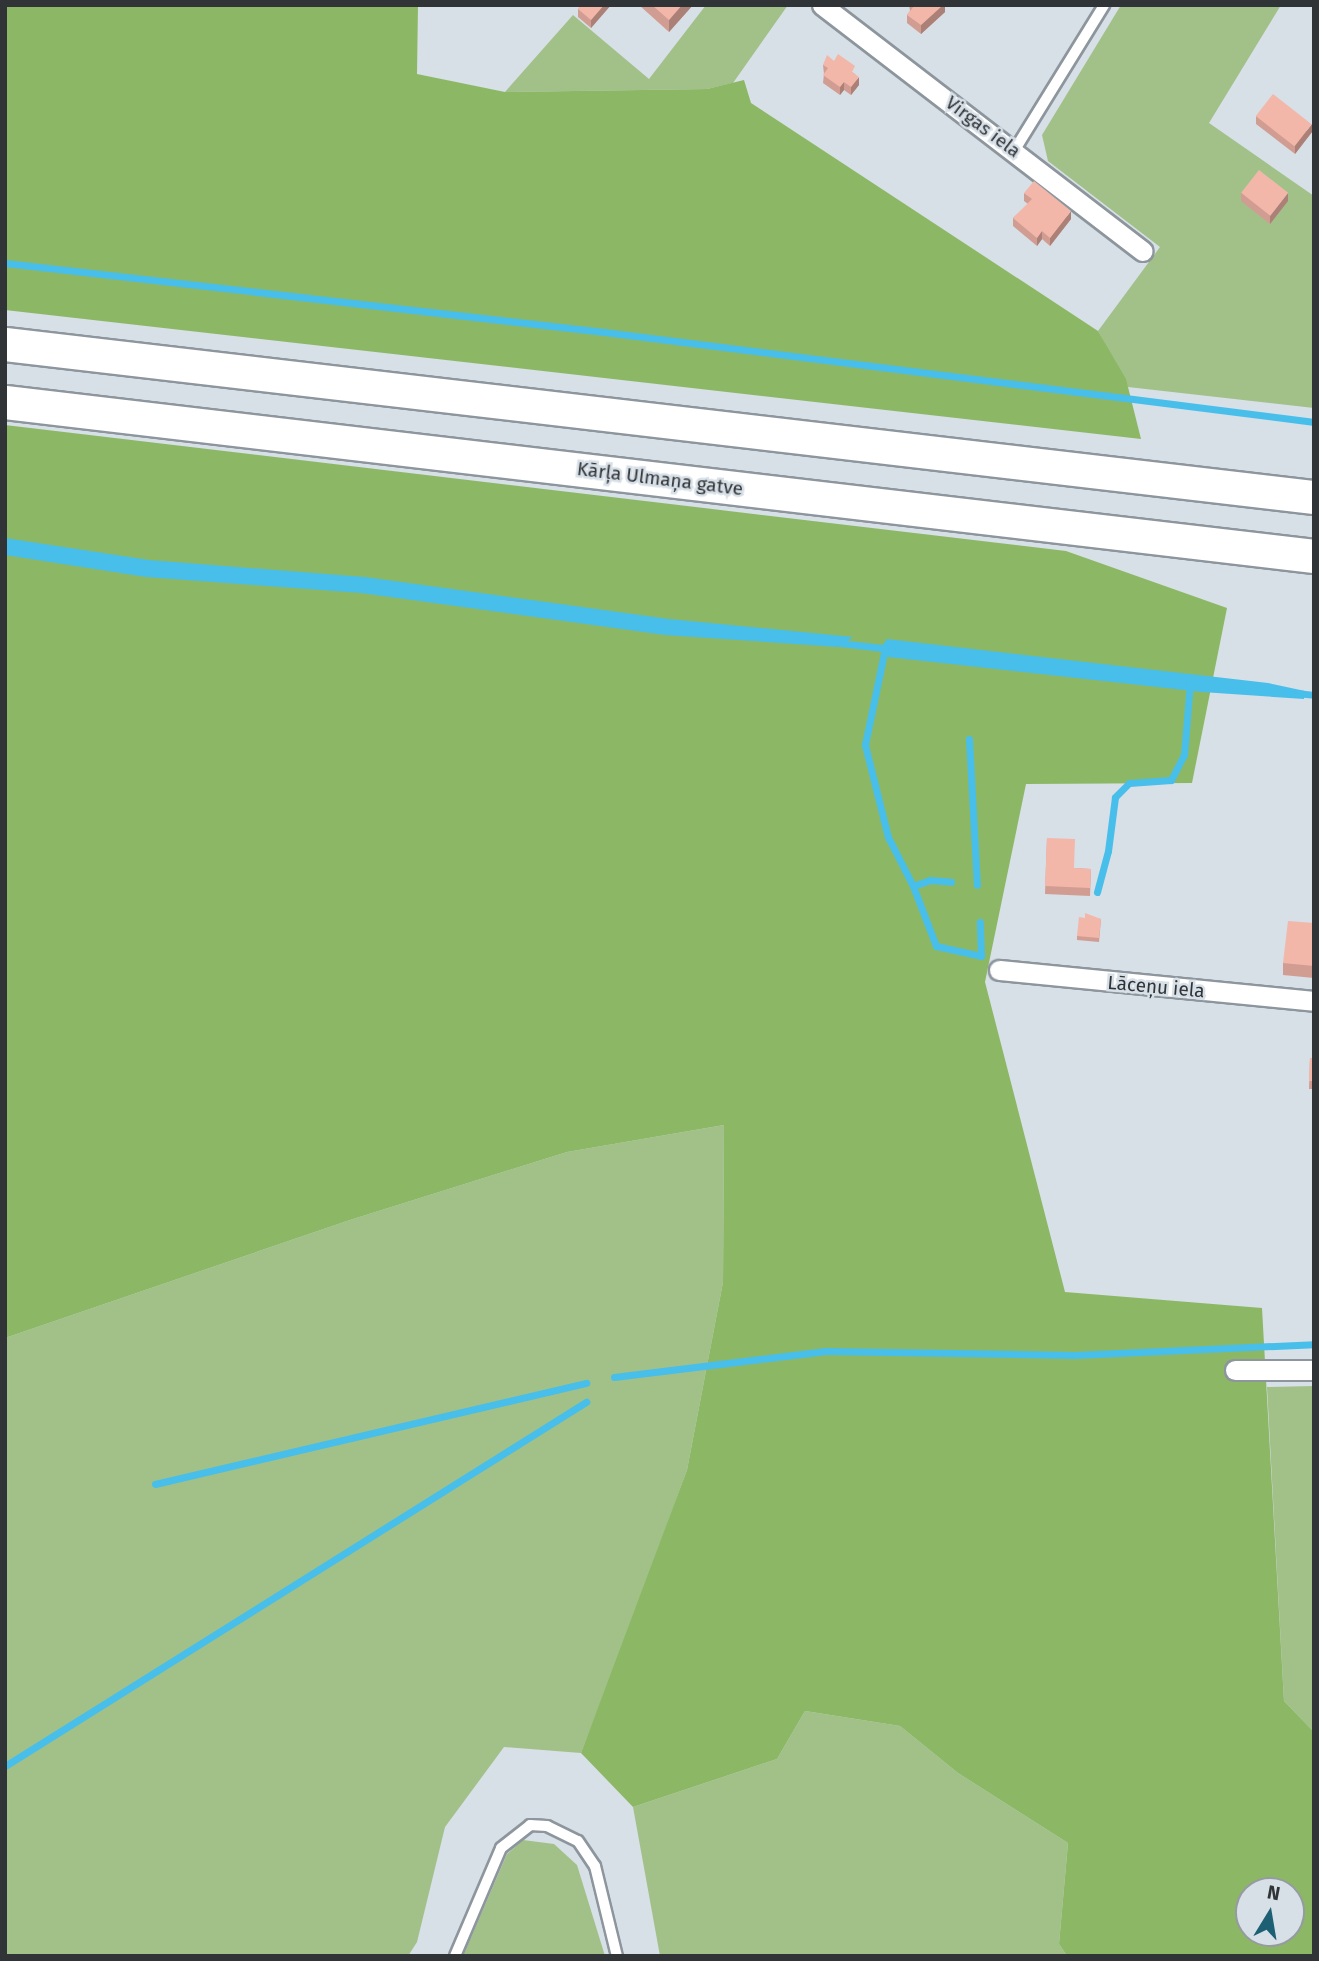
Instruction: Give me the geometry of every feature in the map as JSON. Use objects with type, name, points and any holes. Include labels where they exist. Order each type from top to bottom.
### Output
[{"type":"highway","points":[[5,344],[1314,498]]},
{"type":"highway","name":"Kārļa Ulmaņa gatve","points":[[5,402],[1314,556]]},
{"type":"street","name":"Virgas iela","points":[[822,5],[1143,251]]},
{"type":"street","name":"Lāceņu iela","points":[[999,970],[1314,1001]]},
{"type":"street","points":[[1236,1370],[1314,1370]]},
{"type":"lane","points":[[1014,150],[1104,5]]},
{"type":"lane","points":[[455,1956],[501,1847],[530,1825],[547,1826],[578,1842],[595,1866],[617,1956]]},
{"type":"green space","points":[[5,5],[418,5],[417,74],[505,92],[707,89],[744,80],[751,103],[1098,331],[1126,379],[1141,439],[5,310]]},
{"type":"green space","points":[[706,5],[788,5],[733,83],[707,89],[505,92],[573,15],[649,79]]},
{"type":"green space","points":[[1121,5],[1281,5],[1209,123],[1314,196],[1314,408],[1128,387],[1098,331],[1160,247],[1048,161],[1042,135]]},
{"type":"green space","points":[[5,425],[1066,551],[1227,608],[1192,783],[1026,784],[985,982],[1065,1292],[1262,1308],[1284,1701],[1314,1732],[1314,1956],[1067,1956],[1059,1944],[1068,1843],[958,1773],[900,1726],[805,1711],[777,1759],[633,1807],[581,1753],[687,1470],[723,1282],[724,1125],[567,1152],[350,1220],[5,1338]]},
{"type":"green space","points":[[724,1125],[723,1282],[687,1470],[625,1639],[581,1753],[504,1747],[445,1827],[417,1942],[408,1956],[5,1956],[5,1338],[350,1220],[567,1152]]},
{"type":"green space","points":[[1314,1386],[1314,1732],[1284,1701],[1267,1387]]},
{"type":"green space","points":[[805,1711],[900,1726],[958,1773],[1068,1843],[1059,1944],[1067,1956],[660,1956],[633,1807],[777,1759]]},
{"type":"green space","points":[[523,1840],[554,1844],[577,1865],[605,1956],[463,1956],[507,1854]]},
{"type":"water","points":[[5,538],[149,560],[365,577],[669,619],[853,637],[838,647],[665,635],[361,593],[146,577],[5,555]]},
{"type":"water","points":[[887,639],[1268,683],[1305,691],[1304,699],[1202,692],[888,657],[881,647]]},
{"type":"building","points":[[580,5],[604,5],[591,20],[578,9]]},
{"type":"building","points":[[652,5],[682,5],[669,20]]},
{"type":"building","points":[[913,5],[943,5],[921,25],[907,15]]},
{"type":"building","points":[[838,54],[855,66],[852,72],[859,77],[851,87],[844,82],[840,87],[823,75],[828,68],[823,65],[827,55],[834,61]]},
{"type":"building","points":[[1273,94],[1312,124],[1294,146],[1256,116]]},
{"type":"building","points":[[1259,170],[1288,193],[1270,216],[1241,193]]},
{"type":"building","points":[[1034,181],[1071,211],[1050,238],[1042,231],[1037,238],[1013,218],[1032,199],[1024,193]]},
{"type":"building","points":[[1047,838],[1075,839],[1074,868],[1091,869],[1090,888],[1045,886]]},
{"type":"building","points":[[1085,913],[1101,919],[1099,938],[1077,936],[1079,917],[1085,918]]},
{"type":"building","points":[[1288,921],[1314,923],[1314,966],[1283,963]]},
{"type":"building","points":[[1310,1058],[1314,1059],[1314,1081],[1309,1081]]},
{"type":"waterway","points":[[5,263],[604,332],[1314,422]]},
{"type":"waterway","points":[[840,643],[891,649]]},
{"type":"waterway","points":[[885,648],[865,745],[888,837],[913,886],[936,946],[981,956],[980,922]]},
{"type":"waterway","points":[[1097,892],[1108,851],[1115,797],[1129,783],[1171,780],[1184,755],[1190,682]]},
{"type":"waterway","points":[[1296,693],[1314,695]]},
{"type":"waterway","points":[[969,739],[977,885]]},
{"type":"waterway","points":[[913,886],[930,880],[951,882]]},
{"type":"waterway","points":[[614,1377],[826,1351],[1075,1355],[1314,1344]]},
{"type":"waterway","points":[[155,1484],[586,1383]]},
{"type":"waterway","points":[[5,1766],[586,1402]]}]
